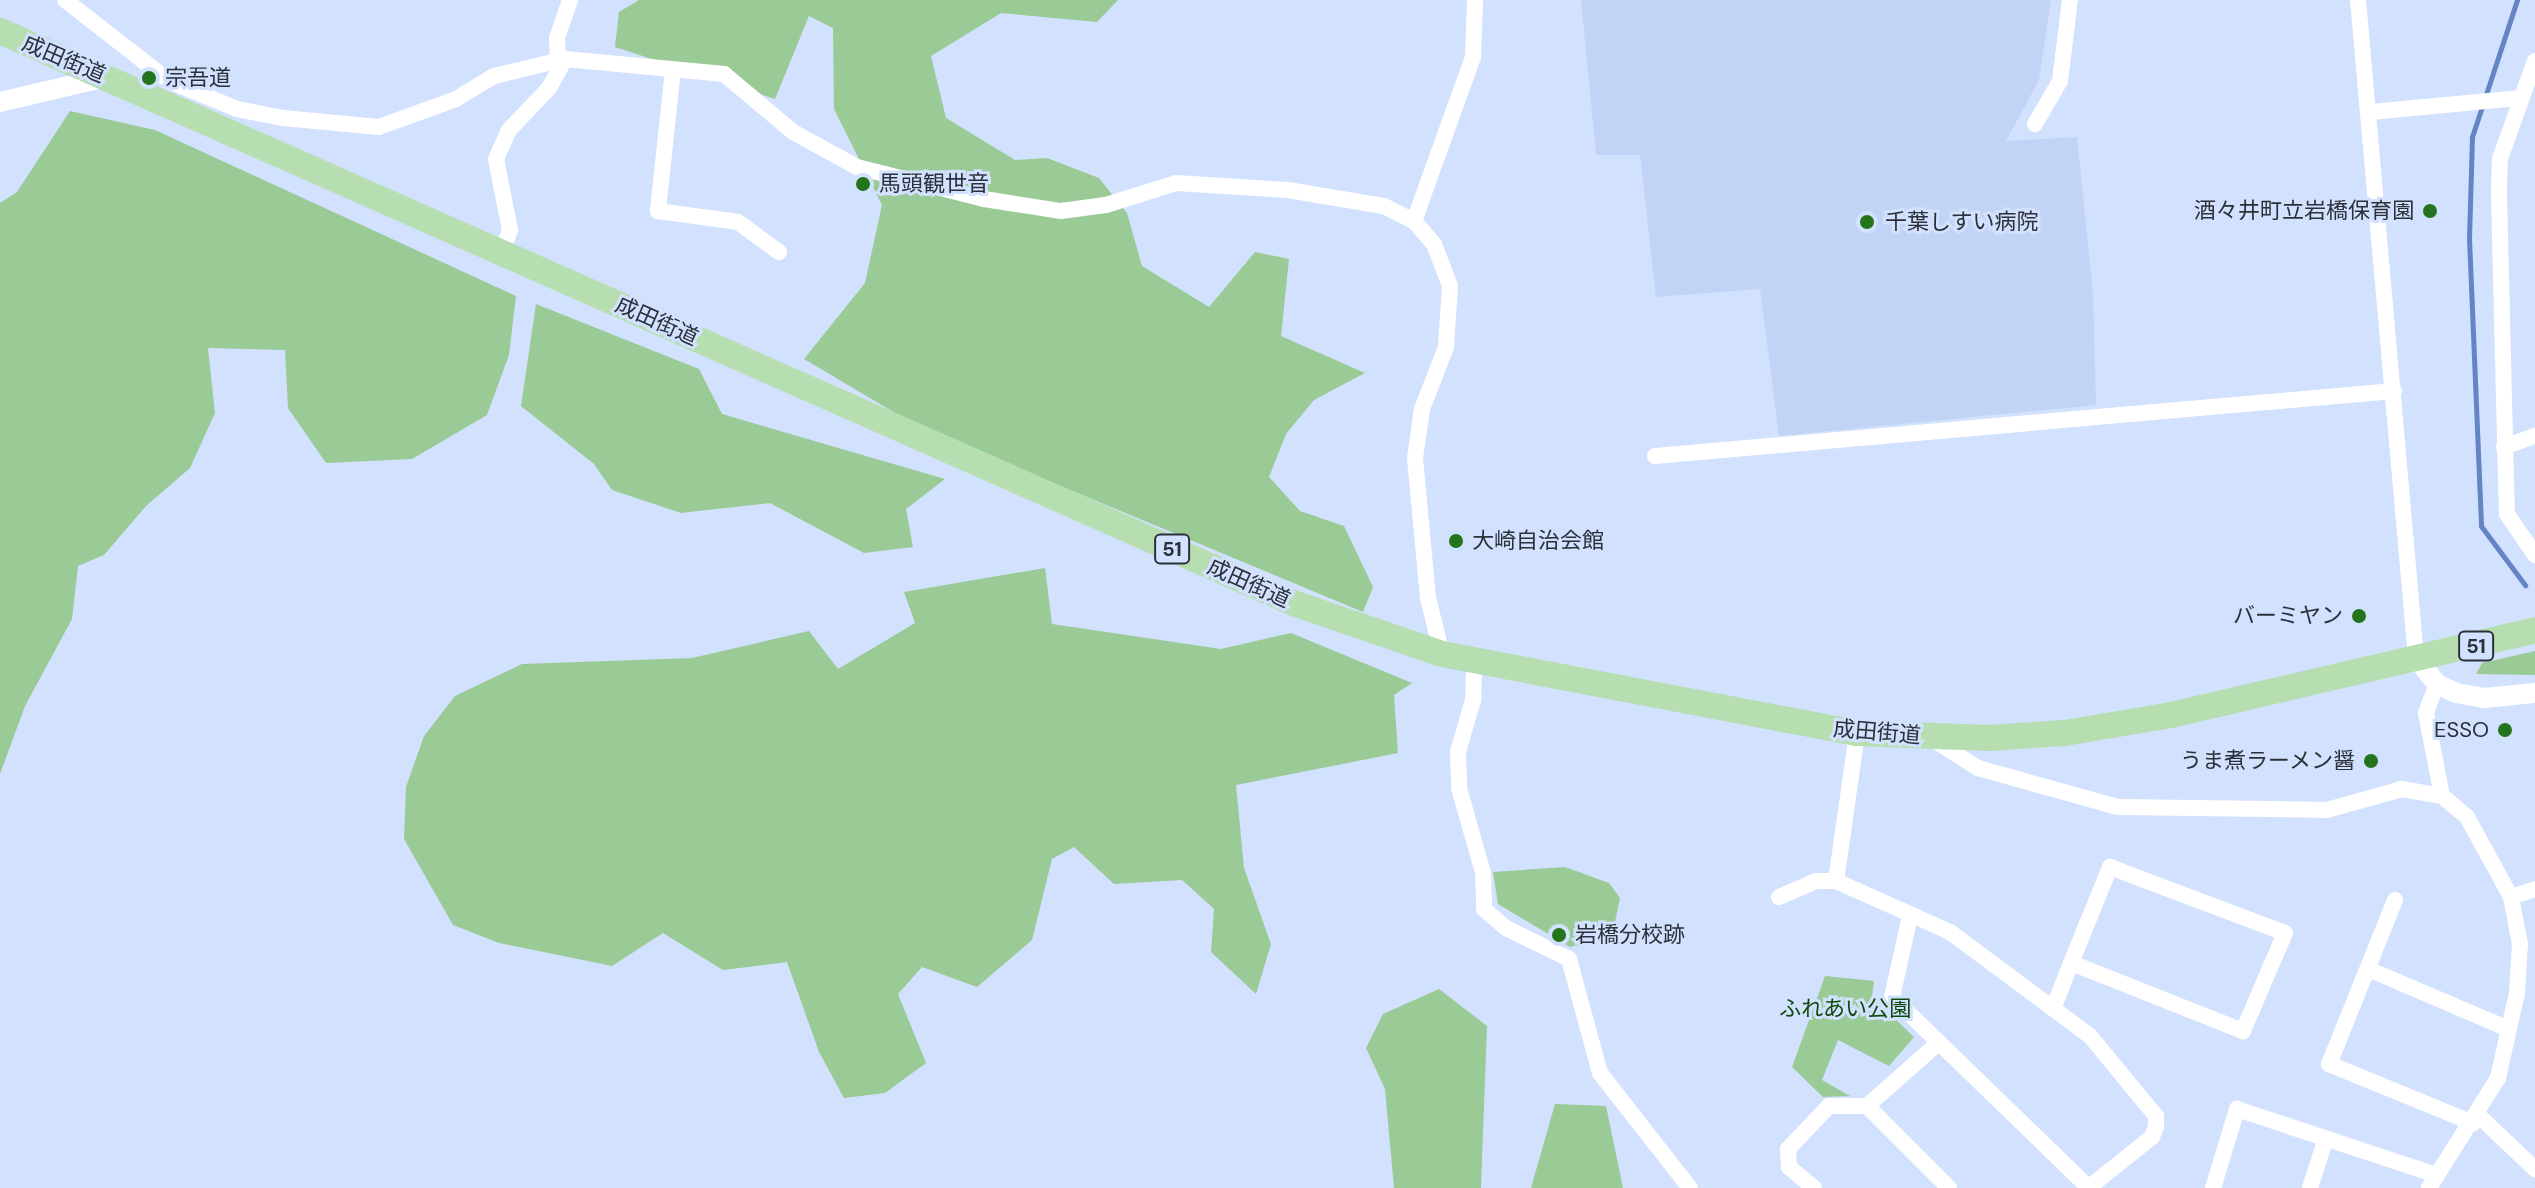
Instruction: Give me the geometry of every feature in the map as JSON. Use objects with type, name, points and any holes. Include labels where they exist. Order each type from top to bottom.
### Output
[{"type":"highway","name":"成田街道","points":[[0,31],[1296,604],[1442,654],[1857,733],[1930,738],[2065,733],[2171,715],[2535,630]]},
{"type":"street","points":[[65,0],[169,81],[237,109],[379,127],[456,99],[494,76],[561,59],[724,74],[793,132],[857,167],[984,199],[1061,211],[1106,205],[1176,183],[1288,190],[1384,206],[1414,221],[1434,244],[1450,286],[1446,347],[1422,409],[1415,458],[1428,598],[1442,654]]},
{"type":"street","points":[[501,254],[510,230],[496,159],[509,130],[549,88],[561,59],[557,38],[570,0]]},
{"type":"street","points":[[1414,221],[1473,57],[1475,0]]},
{"type":"street","points":[[2035,124],[2060,81],[2070,0]]},
{"type":"street","points":[[2358,0],[2371,112],[2416,658],[2437,684],[2484,698],[2535,693]]},
{"type":"street","points":[[673,70],[658,211],[738,222],[779,252]]},
{"type":"street","points":[[2534,70],[2520,98],[2500,171],[2507,514],[2535,555]]},
{"type":"street","points":[[0,102],[107,77]]},
{"type":"street","points":[[145,94],[169,81]]},
{"type":"street","points":[[2371,112],[2520,98]]},
{"type":"street","points":[[1655,456],[2394,391]]},
{"type":"street","points":[[2504,447],[2535,436]]},
{"type":"street","points":[[1474,661],[1473,700],[1458,752],[1459,788],[1483,873],[1484,909],[1506,928],[1569,959],[1600,1073],[1690,1188]]},
{"type":"street","points":[[2213,1188],[2237,1109],[2326,1138],[2433,1182],[2498,1078],[2509,1029],[2520,944],[2511,897],[2482,838],[2442,796],[2426,713],[2437,684]]},
{"type":"street","points":[[1836,881],[1857,733]]},
{"type":"street","points":[[1930,738],[1978,768],[2118,807],[2327,810],[2402,789],[2442,796]]},
{"type":"street","points":[[2053,1009],[2071,963],[2110,867],[2285,933],[2243,1031],[2071,963]]},
{"type":"street","points":[[1779,897],[1816,881],[1836,881],[1950,932],[2090,1036],[2156,1116],[2152,1137],[2088,1188],[1892,997],[1910,916]]},
{"type":"street","points":[[2511,897],[2535,889]]},
{"type":"street","points":[[2395,900],[2329,1064],[2475,1119],[2535,1169]]},
{"type":"street","points":[[2368,969],[2509,1029]]},
{"type":"street","points":[[1814,1188],[1789,1167],[1788,1149],[1829,1106],[1867,1106],[1937,1044]]},
{"type":"street","points":[[1867,1106],[1949,1188]]},
{"type":"street","points":[[2310,1188],[2326,1138]]},
{"type":"shaded area","name":"千葉しすい病院","points":[[1581,0],[2051,0],[2039,80],[2006,141],[2077,137],[2093,293],[2096,405],[1779,436],[1760,289],[1656,297],[1640,155],[1596,155]]},
{"type":"green space","points":[[639,0],[1118,0],[1097,22],[1001,13],[931,56],[946,118],[1015,160],[1047,158],[1099,178],[1127,213],[1142,266],[1209,307],[1255,252],[1289,259],[1281,336],[1365,373],[1314,400],[1286,434],[1269,477],[1300,511],[1344,526],[1373,587],[1363,612],[919,427],[804,359],[865,283],[882,205],[834,109],[833,28],[809,16],[775,99],[615,47],[619,12]]},
{"type":"green space","points":[[70,111],[155,130],[516,296],[509,355],[487,415],[412,459],[326,463],[288,408],[285,350],[208,348],[215,413],[190,468],[146,506],[104,555],[78,566],[72,619],[25,706],[0,774],[0,203],[17,192]]},
{"type":"green space","points":[[536,304],[699,369],[722,414],[945,479],[906,509],[913,547],[864,553],[770,503],[681,513],[612,490],[594,464],[521,406]]},
{"type":"green space","points":[[1045,568],[1052,624],[1221,649],[1291,633],[1412,683],[1394,695],[1398,753],[1236,785],[1244,868],[1271,944],[1256,994],[1211,952],[1214,909],[1182,880],[1114,884],[1074,847],[1052,859],[1032,940],[977,987],[922,967],[898,994],[926,1063],[885,1093],[844,1098],[819,1052],[787,962],[723,970],[663,933],[612,966],[499,943],[453,925],[404,839],[406,787],[424,736],[455,696],[522,664],[692,658],[809,631],[838,669],[915,623],[904,592]]},
{"type":"green space","points":[[2535,651],[2535,675],[2476,674],[2482,663]]},
{"type":"green space","points":[[1565,867],[1609,883],[1620,898],[1612,936],[1570,947],[1498,904],[1493,872]]},
{"type":"green space","name":"ふれあい公園","points":[[1825,976],[1874,981],[1872,997],[1914,1037],[1889,1066],[1838,1040],[1822,1080],[1850,1096],[1823,1097],[1792,1067]]},
{"type":"green space","points":[[1439,989],[1487,1026],[1481,1188],[1394,1188],[1385,1089],[1366,1048],[1383,1014]]},
{"type":"green space","points":[[1555,1104],[1606,1106],[1623,1188],[1531,1188]]},
{"type":"waterway","points":[[2517,0],[2472,137],[2469,238],[2481,526],[2525,585]]},
{"type":"place","name":"宗吾道","points":[[149,78]]},
{"type":"place","name":"馬頭観世音","points":[[863,184]]},
{"type":"place","name":"酒々井町立岩橋保育園","points":[[2430,211]]},
{"type":"place","name":"千葉しすい病院","points":[[1867,222]]},
{"type":"place","name":"大崎自治会館","points":[[1456,541]]},
{"type":"place","name":"バーミヤン","points":[[2359,616]]},
{"type":"place","name":"ESSO","points":[[2505,730]]},
{"type":"place","name":"うま煮ラーメン醤","points":[[2371,761]]},
{"type":"place","name":"岩橋分校跡","points":[[1559,935]]}]
